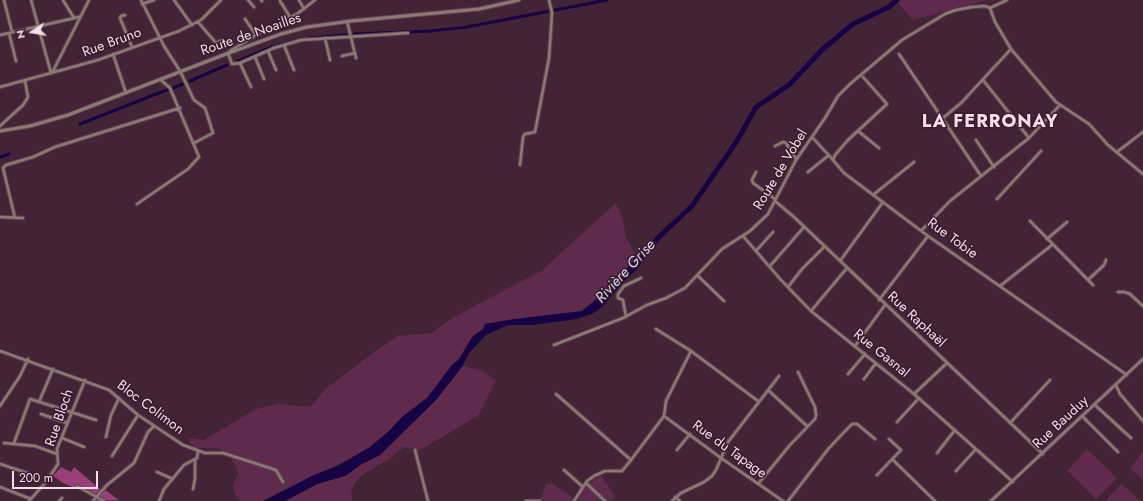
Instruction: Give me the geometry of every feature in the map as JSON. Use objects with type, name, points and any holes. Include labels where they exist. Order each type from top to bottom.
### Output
[{"type":"street","points":[[4,0],[16,61]]},
{"type":"street","points":[[31,0],[40,26],[52,73]]},
{"type":"street","points":[[63,0],[74,18]]},
{"type":"street","points":[[52,73],[89,0]]},
{"type":"street","points":[[141,0],[159,37],[180,71],[194,100],[205,108],[213,132],[194,143]]},
{"type":"street","points":[[142,4],[154,0]]},
{"type":"street","points":[[174,0],[192,25]]},
{"type":"street","name":"Rue Bruno","points":[[0,87],[25,81],[113,54],[192,25],[198,22],[221,0]]},
{"type":"street","points":[[248,0],[254,7]]},
{"type":"street","points":[[299,0],[304,9]]},
{"type":"street","points":[[315,0],[304,9],[256,34],[227,54],[232,64],[240,63],[268,51],[301,40],[408,33]]},
{"type":"street","name":"Route de Noailles","points":[[0,131],[46,122],[281,34],[307,27],[347,21],[479,9],[519,0]]},
{"type":"street","points":[[520,165],[523,137],[525,134],[535,132],[549,58],[552,13],[549,0]]},
{"type":"street","points":[[1007,0],[990,8],[995,22],[1011,49],[1060,105],[1093,127],[1117,152],[1143,174]]},
{"type":"street","points":[[280,1],[290,17]]},
{"type":"street","name":"Route de Vobel","points":[[554,345],[626,317],[647,305],[666,298],[685,288],[722,249],[743,236],[761,222],[768,214],[796,160],[842,91],[869,66],[902,40],[956,10],[985,6],[990,8]]},
{"type":"street","points":[[125,15],[121,16],[120,18],[132,47]]},
{"type":"street","points":[[0,35],[80,17]]},
{"type":"street","points":[[245,19],[256,34]]},
{"type":"street","points":[[347,21],[356,58]]},
{"type":"street","points":[[198,22],[216,43],[222,40]]},
{"type":"street","points":[[325,38],[330,60]]},
{"type":"street","points":[[284,45],[294,70]]},
{"type":"street","points":[[943,118],[961,103],[1011,49]]},
{"type":"street","points":[[268,51],[276,70]]},
{"type":"street","points":[[342,56],[355,53]]},
{"type":"street","points":[[113,54],[126,93]]},
{"type":"street","points":[[899,54],[981,176]]},
{"type":"street","points":[[255,56],[264,79]]},
{"type":"street","points":[[240,63],[251,87]]},
{"type":"street","points":[[833,160],[839,149],[887,104],[862,77]]},
{"type":"street","points":[[137,204],[176,178],[196,162],[199,157],[180,108],[170,88],[161,80]]},
{"type":"street","points":[[983,80],[1029,138]]},
{"type":"street","points":[[0,126],[23,105],[28,97],[25,81]]},
{"type":"street","points":[[922,230],[950,201],[1029,138],[1060,105]]},
{"type":"street","points":[[15,218],[3,168],[6,164],[33,157],[55,147],[180,108]]},
{"type":"street","points":[[858,131],[879,148]]},
{"type":"street","points":[[1117,152],[1143,132]]},
{"type":"street","name":"Rue Tobie","points":[[812,137],[844,173],[873,195],[922,230],[928,236],[1127,375]]},
{"type":"street","points":[[976,140],[994,166]]},
{"type":"street","points":[[775,146],[781,143],[786,143],[796,160]]},
{"type":"street","points":[[997,199],[1041,151]]},
{"type":"street","points":[[808,172],[829,155]]},
{"type":"street","points":[[873,195],[914,162]]},
{"type":"street","name":"Rue Raphaël","points":[[756,172],[752,180],[753,183],[775,200],[825,246],[879,300],[1043,454]]},
{"type":"street","points":[[840,261],[883,202]]},
{"type":"street","points":[[0,217],[23,218]]},
{"type":"street","points":[[1030,221],[1093,285]]},
{"type":"street","points":[[1047,239],[1067,222]]},
{"type":"street","points":[[770,266],[804,227]]},
{"type":"street","points":[[756,251],[773,232]]},
{"type":"street","name":"Rue Gasnal","points":[[743,236],[788,287],[811,310],[919,398],[1013,482]]},
{"type":"street","points":[[879,300],[928,236]]},
{"type":"street","points":[[1000,286],[1052,245]]},
{"type":"street","points":[[788,287],[802,269],[825,246]]},
{"type":"street","points":[[1088,280],[1104,265],[1106,260]]},
{"type":"street","points":[[811,310],[847,268]]},
{"type":"street","points":[[698,276],[724,301]]},
{"type":"street","points":[[626,317],[623,300],[618,298],[618,294],[624,286],[641,278]]},
{"type":"street","points":[[1118,292],[1130,294],[1143,306]]},
{"type":"street","points":[[855,346],[885,305]]},
{"type":"street","points":[[656,329],[691,351],[758,401]]},
{"type":"street","name":"Bloc Colimon","points":[[0,351],[28,359],[109,390],[138,415],[183,445],[205,453],[223,453],[276,470],[283,482]]},
{"type":"street","points":[[574,501],[586,483],[594,476],[605,471],[622,471],[631,460],[664,416],[666,401],[691,351]]},
{"type":"street","points":[[848,374],[865,354]]},
{"type":"street","points":[[0,406],[20,376],[28,359]]},
{"type":"street","name":"Rue Bauduy","points":[[991,501],[1083,417],[1143,359]]},
{"type":"street","points":[[864,379],[876,363]]},
{"type":"street","points":[[914,394],[947,363]]},
{"type":"street","points":[[39,402],[53,368]]},
{"type":"street","points":[[758,484],[807,426],[815,419],[815,407],[798,372]]},
{"type":"street","points":[[672,501],[675,497],[712,476],[728,442],[758,401],[779,376]]},
{"type":"street","name":"Rue Bloch","points":[[30,500],[46,482],[58,464],[57,454],[62,438],[85,380]]},
{"type":"street","points":[[1010,424],[1050,380]]},
{"type":"street","points":[[1116,385],[1120,394],[1143,421]]},
{"type":"street","points":[[768,390],[807,426]]},
{"type":"street","points":[[556,394],[631,460]]},
{"type":"street","points":[[106,437],[111,415],[119,398]]},
{"type":"street","points":[[897,422],[919,398]]},
{"type":"street","points":[[14,443],[28,401],[31,399],[96,420]]},
{"type":"street","points":[[1095,405],[1131,438]]},
{"type":"street","points":[[41,414],[67,423]]},
{"type":"street","points":[[112,456],[138,415]]},
{"type":"street","name":"Rue du Tapage","points":[[664,416],[783,501]]},
{"type":"street","points":[[1083,417],[1118,452]]},
{"type":"street","points":[[788,501],[829,448],[852,424],[858,424],[875,438]]},
{"type":"street","points":[[93,501],[107,485],[134,463],[148,432],[154,426]]},
{"type":"street","points":[[937,453],[955,430]]},
{"type":"street","points":[[677,450],[690,434]]},
{"type":"street","points":[[62,438],[84,447]]},
{"type":"street","points":[[877,475],[901,449],[889,438]]},
{"type":"street","points":[[4,443],[35,446],[57,454]]},
{"type":"street","points":[[956,471],[976,449]]},
{"type":"street","points":[[193,489],[195,479],[195,459],[198,450]]},
{"type":"street","points":[[415,450],[428,501]]},
{"type":"street","points":[[159,501],[164,489],[187,463],[195,459]]},
{"type":"street","points":[[892,459],[935,501]]},
{"type":"street","points":[[0,464],[30,474]]},
{"type":"street","points":[[564,470],[583,487]]},
{"type":"street","points":[[157,472],[173,479]]},
{"type":"street","points":[[586,483],[605,501]]},
{"type":"street","points":[[77,486],[104,501]]},
{"type":"street","points":[[0,487],[30,500]]},
{"type":"street","points":[[675,497],[680,501]]},
{"type":"street","points":[[59,501],[62,498]]},
{"type":"street","points":[[526,501],[540,501]]},
{"type":"shaded area","points":[[896,0],[987,0],[913,20]]},
{"type":"shaded area","points":[[616,203],[622,217],[626,237],[637,258],[614,284],[580,312],[485,324],[483,329],[473,336],[459,359],[452,365],[427,398],[402,417],[388,432],[370,447],[354,457],[263,501],[240,501],[234,493],[233,485],[238,474],[237,468],[228,453],[218,448],[197,448],[190,444],[189,438],[204,440],[256,409],[279,404],[310,407],[327,388],[370,355],[398,336],[431,333],[454,317],[541,271]]},
{"type":"shaded area","points":[[462,366],[480,370],[496,380],[479,415],[417,452],[416,449],[404,447],[389,459],[359,477],[351,490],[352,501],[285,501],[317,484],[345,476],[362,464],[380,455],[436,400]]},
{"type":"shaded area","points":[[1087,449],[1117,478],[1096,499],[1067,471]]},
{"type":"shaded area","points":[[1143,452],[1143,480],[1130,468]]},
{"type":"shaded area","points":[[61,467],[71,472],[74,467],[100,489],[104,489],[119,500],[95,501],[98,497],[63,483],[53,476]]},
{"type":"shaded area","points":[[599,476],[602,477],[615,496],[610,501],[602,498],[599,501],[578,501],[582,491]]},
{"type":"shaded area","points":[[547,483],[550,485],[551,483],[573,497],[571,501],[545,501],[540,499]]},
{"type":"shaded area","points":[[1122,484],[1140,501],[1105,501]]},
{"type":"water","points":[[644,257],[639,267],[623,282],[603,306],[592,314],[576,319],[533,325],[508,325],[486,335],[469,353],[462,367],[436,400],[380,455],[362,464],[345,476],[317,484],[285,501],[263,501],[314,475],[339,465],[370,447],[388,432],[402,417],[427,398],[452,365],[459,359],[473,336],[483,329],[485,324],[582,311],[612,287],[624,271],[637,258]]},
{"type":"waterway","points":[[354,34],[430,31],[467,27],[607,0]]},
{"type":"waterway","name":"Rivière Grise","points":[[638,262],[659,237],[692,206],[737,141],[756,107],[789,85],[823,49],[853,24],[889,7],[897,0]]},
{"type":"waterway","points":[[310,38],[346,35]]},
{"type":"waterway","points":[[234,63],[272,47],[303,39]]},
{"type":"waterway","points":[[190,81],[227,65]]},
{"type":"waterway","points":[[173,88],[183,84]]},
{"type":"waterway","points":[[80,124],[169,89]]},
{"type":"waterway","points":[[0,157],[9,154]]},
{"type":"district","name":"LA FERRONAY","points":[[990,123]]}]
